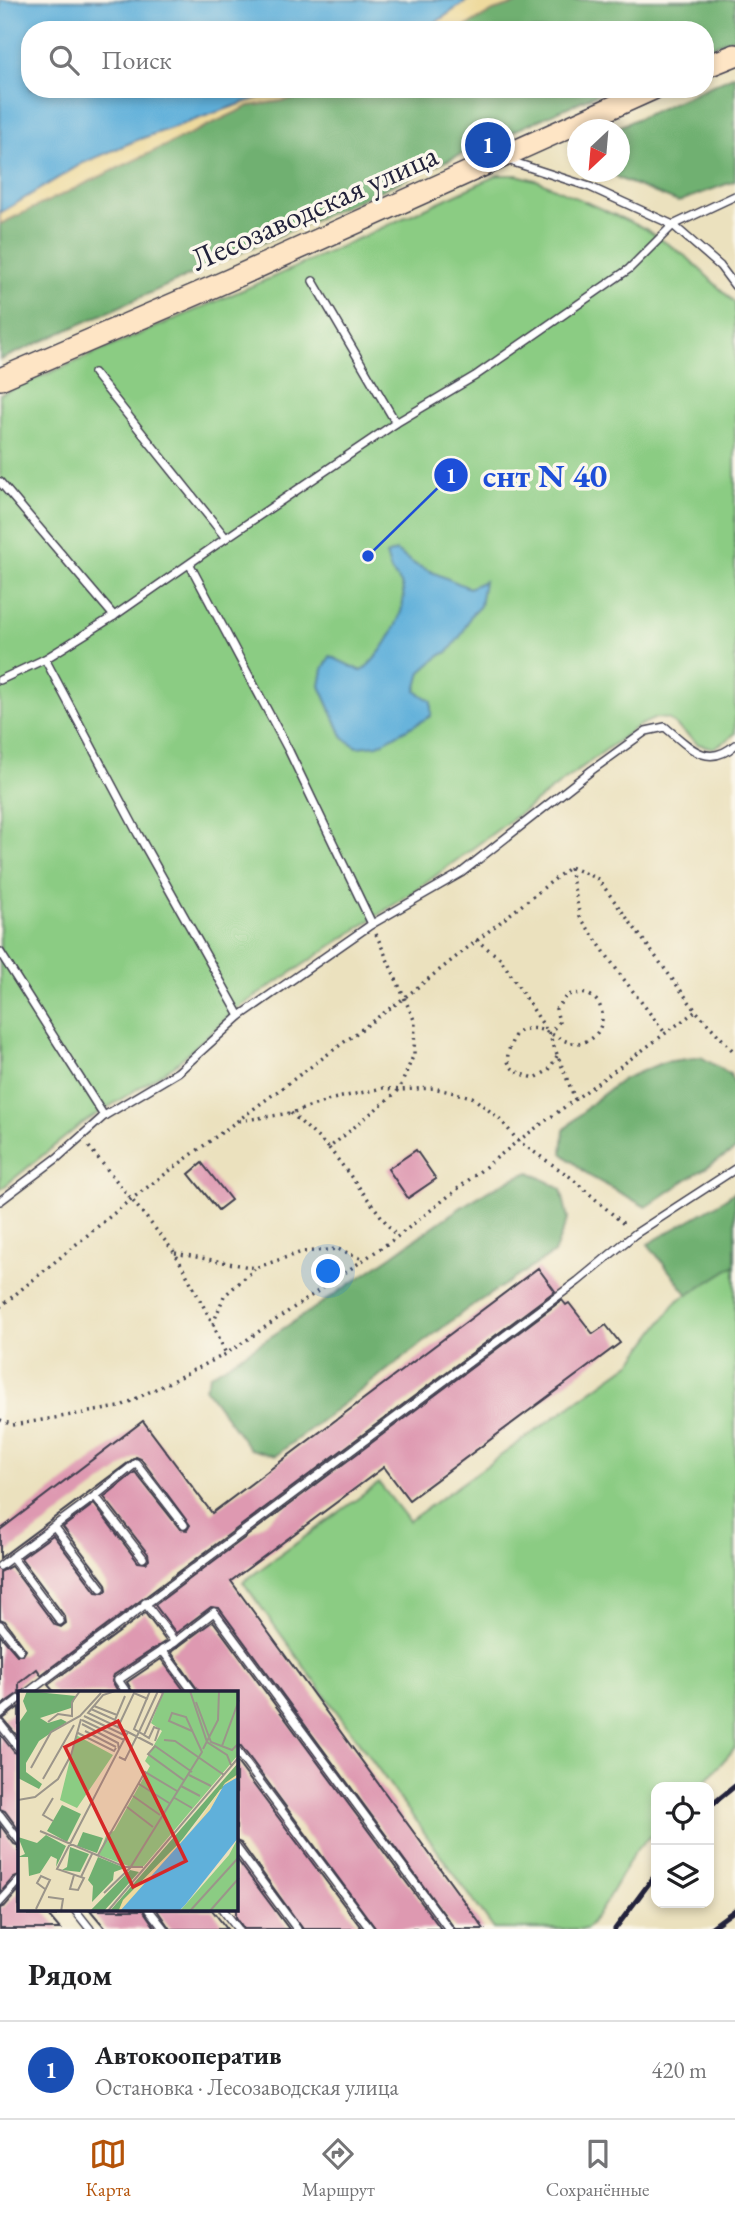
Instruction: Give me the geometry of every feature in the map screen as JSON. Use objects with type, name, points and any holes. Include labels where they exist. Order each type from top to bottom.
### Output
[{"type":"street","points":[[714,63],[735,55]]},
{"type":"street","name":"Лесозаводская улица","points":[[0,379],[229,280],[633,98]]},
{"type":"lane","points":[[500,158],[590,187],[673,225],[720,266],[735,286]]},
{"type":"lane","points":[[0,680],[45,659],[114,617],[396,424],[475,376],[629,269],[673,225],[733,199]]},
{"type":"lane","points":[[313,281],[396,424]]},
{"type":"lane","points":[[94,373],[226,538]]},
{"type":"lane","points":[[0,482],[114,617]]},
{"type":"lane","points":[[190,565],[289,751],[372,924]]},
{"type":"lane","points":[[45,659],[138,835],[240,1016]]},
{"type":"lane","points":[[0,1201],[104,1116],[178,1072],[240,1016],[372,924],[461,873],[646,731],[665,727],[688,746],[710,757],[724,755],[735,745]]},
{"type":"lane","points":[[0,952],[104,1116]]},
{"type":"lane","points":[[30,1691],[556,1298],[635,1234],[735,1169]]},
{"type":"lane","points":[[0,1566],[136,1463],[184,1525]]},
{"type":"lane","points":[[95,1496],[143,1558]]},
{"type":"lane","points":[[54,1527],[101,1588]]},
{"type":"lane","points":[[12,1557],[60,1621]]},
{"type":"lane","points":[[145,1603],[174,1642]]},
{"type":"lane","points":[[126,1691],[118,1680],[214,1612],[449,1929]]},
{"type":"lane","points":[[0,1625],[20,1650]]},
{"type":"lane","points":[[162,1650],[193,1691]]},
{"type":"lane","points":[[37,1685],[42,1691]]},
{"type":"lane","points":[[0,1714],[18,1700]]},
{"type":"lane","points":[[0,1724],[18,1747]]},
{"type":"lane","points":[[238,1753],[370,1929]]},
{"type":"lane","points":[[0,1815],[18,1839]]},
{"type":"lane","points":[[238,1850],[297,1929]]},
{"type":"lane","points":[[0,1902],[18,1882]]},
{"type":"lane","points":[[77,1912],[90,1929]]},
{"type":"lane","points":[[151,1912],[164,1929]]},
{"type":"lane","points":[[225,1912],[238,1929]]},
{"type":"path","points":[[0,1307],[130,1200],[404,998],[570,867]]},
{"type":"path","points":[[570,867],[598,880],[695,1011],[735,1053]]},
{"type":"path","points":[[570,867],[580,917],[665,1033]]},
{"type":"path","points":[[329,1148],[399,1090],[414,1054],[415,1022],[372,924]]},
{"type":"path","points":[[477,940],[500,958],[549,1034],[575,1099]]},
{"type":"path","points":[[549,1034],[559,1021],[556,1009],[567,995],[579,993],[596,1000],[602,1013],[601,1026],[588,1041],[568,1042],[549,1034],[540,1028],[530,1027],[516,1033],[508,1050],[507,1060],[511,1068],[520,1074],[535,1078],[550,1070],[557,1056]]},
{"type":"path","points":[[0,1420],[13,1425],[119,1407],[226,1354],[397,1237],[518,1141],[695,1011]]},
{"type":"path","points":[[236,1121],[292,1113],[333,1099],[383,1088],[433,1088],[472,1097],[500,1119],[518,1141],[569,1176],[635,1234]]},
{"type":"path","points":[[292,1113],[329,1148],[397,1237]]},
{"type":"path","points":[[81,1137],[175,1254],[226,1354]]},
{"type":"path","points":[[213,1324],[224,1296],[256,1268],[302,1252],[338,1249],[364,1259]]},
{"type":"path","points":[[175,1254],[256,1268]]},
{"type":"green space","points":[[528,0],[735,0],[735,37],[714,45],[714,21],[476,21],[493,11]]},
{"type":"green space","points":[[735,75],[735,181],[678,202],[628,182],[630,182],[630,122],[683,98],[714,98],[714,84]]},
{"type":"green space","points":[[301,98],[588,98],[0,360],[0,224],[249,106]]},
{"type":"green space","points":[[498,175],[517,175],[539,181],[646,229],[688,258],[735,303],[735,733],[713,748],[698,744],[668,719],[656,718],[638,726],[419,888],[238,1008],[175,1065],[80,1125],[0,1190],[0,394],[287,271]]},
{"type":"green space","points":[[701,1057],[730,1074],[735,1086],[735,1150],[646,1207],[591,1177],[562,1153],[564,1130],[593,1102],[623,1079],[664,1062]]},
{"type":"green space","points":[[530,1172],[561,1189],[568,1218],[554,1253],[467,1309],[275,1456],[250,1449],[205,1388],[210,1375],[325,1301],[459,1209],[494,1188]]},
{"type":"green space","points":[[735,1192],[735,1265],[688,1295],[648,1244]]},
{"type":"green space","points":[[735,1265],[735,1748],[704,1782],[651,1782],[651,1836],[635,1851],[601,1910],[586,1929],[494,1929],[243,1582],[379,1483],[409,1521],[632,1362],[677,1301]]},
{"type":"sand","points":[[468,0],[528,0],[493,11],[476,21],[438,21]]},
{"type":"sand","points":[[257,98],[301,98],[249,106],[0,224],[0,213],[83,163],[137,140]]},
{"type":"water","points":[[0,0],[468,0],[438,21],[21,21],[21,98],[257,98],[137,140],[83,163],[0,213]]},
{"type":"water","points":[[396,551],[416,565],[469,588],[484,581],[480,606],[471,615],[462,634],[449,651],[421,672],[416,691],[431,701],[431,716],[378,745],[357,747],[343,738],[320,686],[323,669],[330,656],[361,671],[369,665],[393,632],[403,594],[401,584],[391,571],[386,555]]},
{"type":"building","points":[[416,1150],[436,1179],[408,1198],[388,1169]]},
{"type":"building","points":[[202,1163],[231,1200],[218,1210],[189,1174]]},
{"type":"building","points":[[538,1268],[555,1291],[41,1675],[37,1669],[19,1683],[18,1694],[0,1706],[0,1635],[17,1655],[23,1655],[26,1650],[5,1621],[0,1619],[0,1572],[11,1566],[55,1625],[61,1627],[66,1623],[65,1617],[21,1558],[53,1535],[96,1592],[104,1593],[107,1590],[106,1584],[63,1527],[94,1504],[138,1562],[146,1563],[149,1560],[148,1554],[104,1497],[135,1472],[180,1529],[187,1530],[190,1525],[141,1459],[136,1457],[0,1558],[0,1530],[143,1421],[212,1513]]},
{"type":"building","points":[[562,1300],[566,1305],[569,1303],[593,1334],[606,1325],[620,1343],[409,1500],[384,1467],[231,1581],[484,1929],[455,1929],[219,1608],[211,1607],[176,1633],[155,1605]]},
{"type":"building","points":[[145,1613],[166,1641],[114,1675],[112,1681],[118,1691],[53,1691],[48,1685]]},
{"type":"building","points":[[213,1621],[441,1929],[376,1929],[238,1745],[238,1691],[199,1691],[171,1652]]},
{"type":"building","points":[[161,1659],[185,1691],[132,1691],[127,1682]]},
{"type":"building","points":[[18,1708],[18,1737],[3,1719]]},
{"type":"building","points":[[0,1734],[18,1754],[18,1829],[5,1811],[0,1809]]},
{"type":"building","points":[[238,1764],[362,1929],[303,1929],[238,1842]]},
{"type":"building","points":[[0,1825],[18,1846],[18,1875],[0,1893]]},
{"type":"building","points":[[238,1861],[289,1929],[244,1929],[236,1917]]},
{"type":"building","points":[[18,1891],[18,1912],[46,1912],[60,1929],[0,1929],[0,1908]]},
{"type":"building","points":[[92,1912],[144,1912],[156,1929],[106,1929]]},
{"type":"building","points":[[158,1912],[214,1912],[227,1929],[170,1929]]},
{"type":"railway","points":[[714,1803],[735,1786]]},
{"type":"railway","points":[[615,1929],[651,1881]]},
{"type":"railway","points":[[709,1929],[735,1910]]},
{"type":"place","name":"Автокооператив","points":[[488,145]]},
{"type":"place","name":"снт N 40","points":[[368,556]]}]
